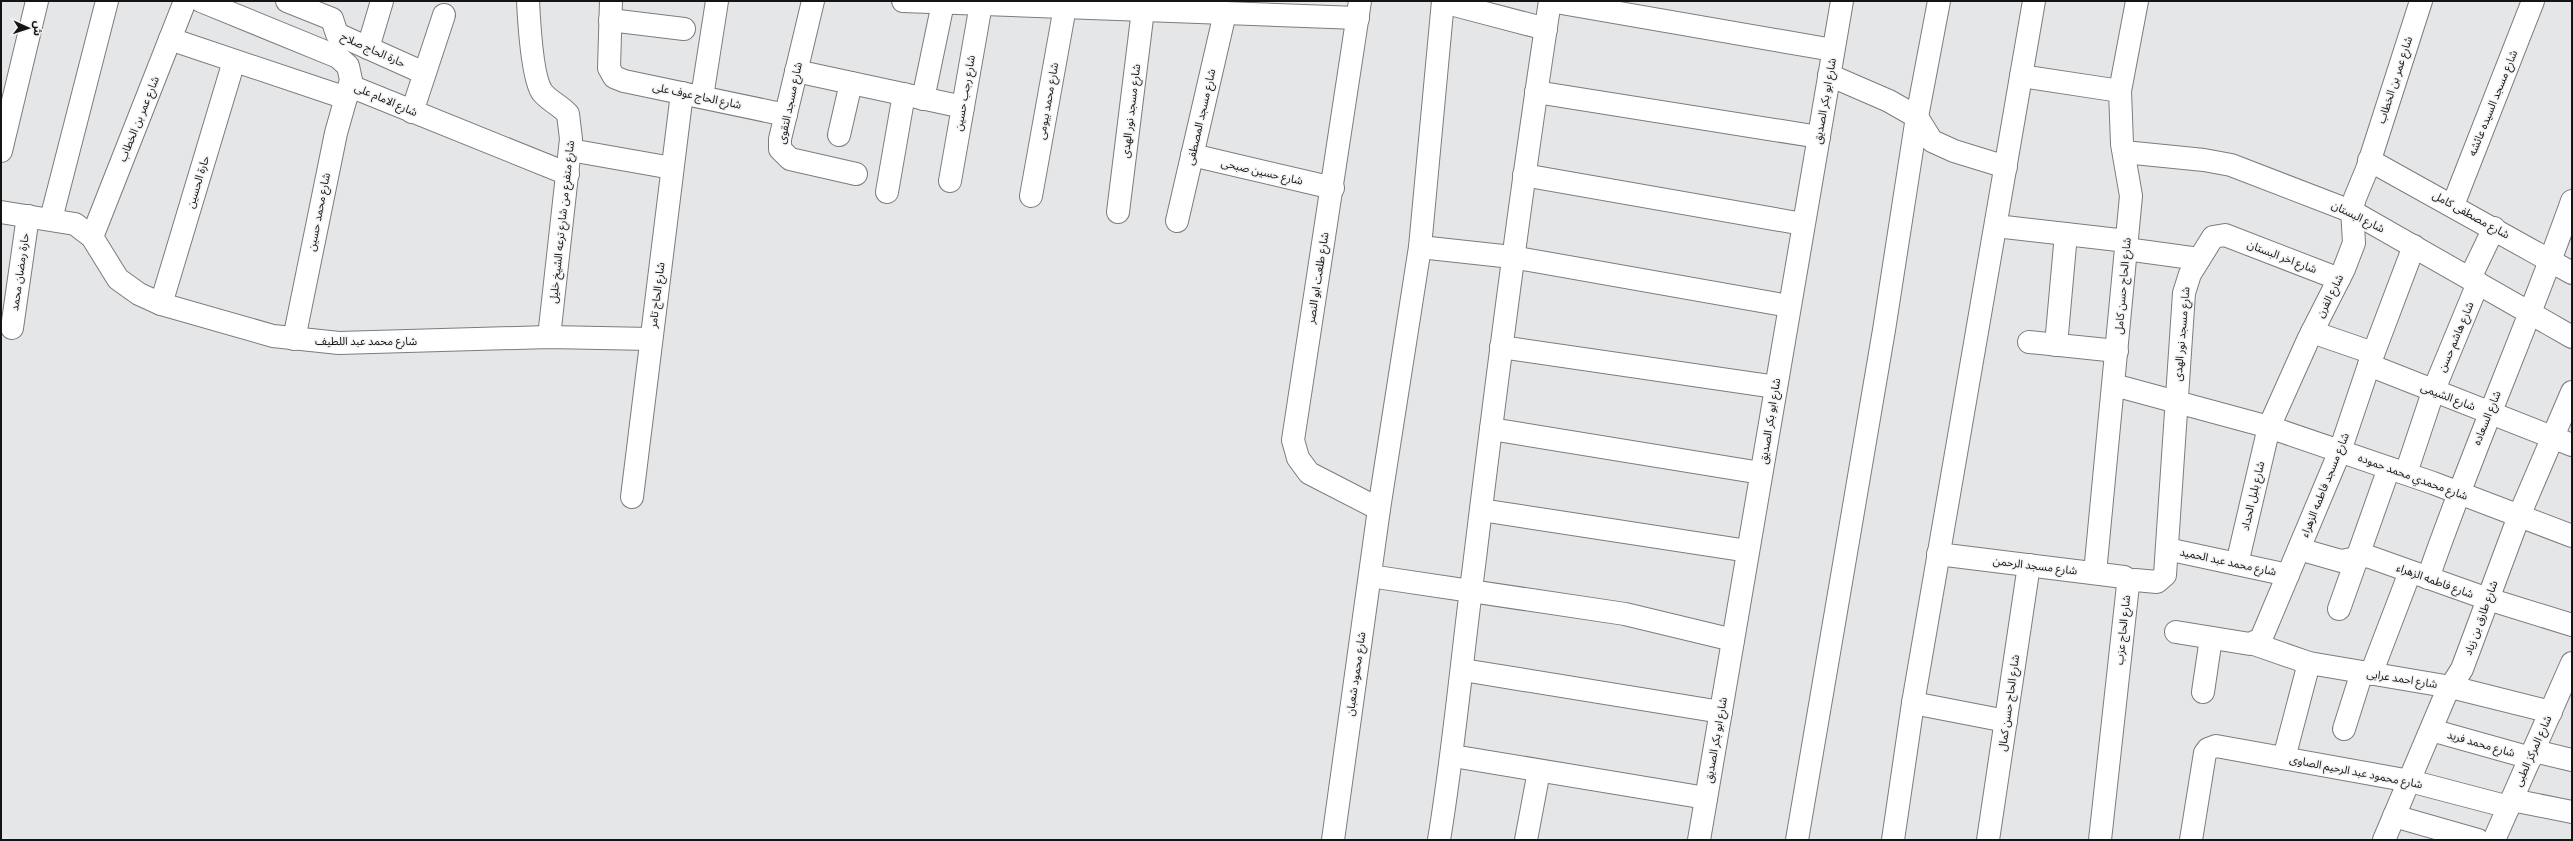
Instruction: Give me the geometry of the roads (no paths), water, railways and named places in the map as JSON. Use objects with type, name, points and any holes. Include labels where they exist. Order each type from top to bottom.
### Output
[{"type":"street","points":[[1,151],[37,1]]},
{"type":"street","points":[[51,219],[107,1]]},
{"type":"street","name":"شارع عمر بن الخطاب","points":[[92,237],[185,1]]},
{"type":"street","name":"شارع الامام على","points":[[201,1],[344,60],[351,72],[348,92],[412,112],[568,174]]},
{"type":"street","points":[[269,29],[278,1]]},
{"type":"street","name":"حارة الحاج صلاح","points":[[287,1],[332,19],[337,34],[424,73]]},
{"type":"street","points":[[368,48],[382,1]]},
{"type":"street","name":"شارع متفرع من شارع ترعه الشيخ خليل","points":[[528,1],[531,42],[539,86],[546,96],[568,114],[571,139],[549,337]]},
{"type":"street","name":"شارع الحاج تامر","points":[[632,497],[672,168],[717,1]]},
{"type":"street","name":"شارع مسجد التقوى","points":[[813,1],[779,144],[786,157],[856,174]]},
{"type":"street","points":[[903,1],[1224,13],[1359,9]]},
{"type":"street","points":[[1443,1],[1546,29]]},
{"type":"street","name":"شارع محمود شعبان","points":[[1334,840],[1379,509],[1420,247],[1443,1]]},
{"type":"street","points":[[1439,840],[1453,756],[1471,591],[1512,257],[1550,1],[1833,50]]},
{"type":"street","name":"شارع ابو بكر الصديق","points":[[1699,840],[1842,1]]},
{"type":"street","points":[[1797,840],[1884,330],[1917,117],[1939,1]]},
{"type":"street","points":[[1893,840],[1913,703],[1938,554],[2034,1]]},
{"type":"street","name":"شارع الحاج حسن كامل","points":[[2095,573],[2131,196],[2119,112],[2120,91],[2137,1]]},
{"type":"street","name":"شارع عمر بن الخطاب","points":[[2369,160],[2421,1]]},
{"type":"street","name":"شارع مسجد السيده عائشه","points":[[2453,204],[2533,1]]},
{"type":"street","points":[[887,192],[914,96],[943,2]]},
{"type":"street","name":"شارع رجب حسين","points":[[950,181],[981,4]]},
{"type":"street","name":"شارع محمد بيومى","points":[[1031,196],[1065,7]]},
{"type":"street","name":"شارع طلعت ابو النصر","points":[[1359,9],[1333,188],[1293,440],[1298,458],[1309,473],[1379,509]]},
{"type":"street","points":[[611,10],[684,29]]},
{"type":"street","name":"شارع الحاج عوف على","points":[[611,10],[610,73],[619,80],[786,115]]},
{"type":"street","name":"شارع مسجد نور الهدى","points":[[1118,212],[1143,10]]},
{"type":"street","name":"شارع مسجد المصطفى","points":[[1177,221],[1224,13]]},
{"type":"street","points":[[412,112],[444,15]]},
{"type":"street","points":[[170,39],[234,61],[348,92]]},
{"type":"street","name":"حارة الحسين","points":[[161,304],[234,61]]},
{"type":"street","points":[[796,71],[963,107]]},
{"type":"street","points":[[1829,75],[1889,101],[1917,117],[1932,141],[1954,151],[2006,167]]},
{"type":"street","points":[[2021,76],[2120,91]]},
{"type":"street","points":[[839,135],[851,83]]},
{"type":"street","name":"شارع محمد حسين","points":[[294,339],[334,139],[348,92]]},
{"type":"street","points":[[1536,92],[1819,137]]},
{"type":"street","points":[[570,150],[672,168]]},
{"type":"street","name":"شارع البستان","points":[[2124,152],[2204,160],[2231,165],[2353,212],[2572,337]]},
{"type":"street","name":"شارع حسين صبحى","points":[[1192,155],[1333,188]]},
{"type":"street","name":"شارع مصطفى كامل","points":[[2369,160],[2453,204],[2572,273]]},
{"type":"street","name":"شارع الفرن","points":[[2269,427],[2312,332],[2339,279],[2354,243],[2353,212],[2355,198],[2369,160]]},
{"type":"street","points":[[1524,175],[1803,224]]},
{"type":"street","name":"شارع السعاده","points":[[2344,729],[2367,673],[2419,575],[2457,492],[2551,260],[2572,202]]},
{"type":"street","name":"شارع محمد عبد اللطيف","points":[[1,212],[75,224],[92,237],[118,279],[128,288],[161,304],[241,327],[294,339],[339,343],[549,337],[652,339]]},
{"type":"street","name":"حارة رمضان محمد","points":[[12,328],[28,216]]},
{"type":"street","points":[[1996,226],[2066,234],[2199,259]]},
{"type":"street","name":"شارع هاشم حسن","points":[[2339,609],[2358,557],[2433,392],[2494,228]]},
{"type":"street","points":[[2056,345],[2066,234]]},
{"type":"street","name":"شارع مسجد نور الهدى","points":[[2177,403],[2184,293],[2188,279],[2213,237],[2225,235]]},
{"type":"street","name":"شارع اخر البستان","points":[[2225,235],[2339,279]]},
{"type":"street","name":"شارع مسجد فاطمه الزهراء","points":[[2254,644],[2261,639],[2340,451],[2371,359],[2414,246]]},
{"type":"street","points":[[1420,247],[1512,257],[1789,306]]},
{"type":"street","name":"شارع الشيمى","points":[[2312,332],[2371,359],[2433,392],[2562,441]]},
{"type":"street","points":[[2029,342],[2117,351]]},
{"type":"street","points":[[1501,347],[1776,387]]},
{"type":"street","name":"شارع محمدي محمد حموده","points":[[2114,385],[2269,427],[2457,492],[2572,536]]},
{"type":"street","name":"شارع طارق بن زياد","points":[[2384,840],[2431,730],[2451,687],[2462,669],[2519,516],[2562,441],[2572,392]]},
{"type":"street","name":"شارع الحاج عزب","points":[[2100,840],[2128,585],[2131,581],[2161,580],[2164,575],[2168,549],[2177,403]]},
{"type":"street","name":"شارع بلبل الحداد","points":[[2237,564],[2269,427]]},
{"type":"street","points":[[1491,429],[1762,473]]},
{"type":"street","points":[[1481,510],[1748,551]]},
{"type":"street","name":"شارع محمد عبد الحميد","points":[[2168,549],[2288,575]]},
{"type":"street","name":"شارع فاطمه الزهراء","points":[[2299,549],[2341,561],[2367,556],[2488,599],[2572,625]]},
{"type":"street","name":"شارع مسجد الرحمن","points":[[1938,554],[2124,577],[2131,581]]},
{"type":"street","name":"شارع الحاج حسن كمال","points":[[1988,840],[2029,565]]},
{"type":"street","points":[[1370,576],[1625,614],[1733,640]]},
{"type":"street","points":[[2176,632],[2254,644]]},
{"type":"street","points":[[2203,692],[2211,638]]},
{"type":"street","name":"شارع احمد عرابى","points":[[2254,644],[2309,663],[2560,705]]},
{"type":"street","name":"شارع المركز الطبى","points":[[2494,840],[2532,754],[2560,705],[2572,662]]},
{"type":"street","points":[[2284,758],[2309,663]]},
{"type":"street","points":[[1463,670],[1721,712]]},
{"type":"street","points":[[1913,703],[2006,721]]},
{"type":"street","name":"شارع محمد فريد","points":[[2431,730],[2532,754],[2572,760]]},
{"type":"street","name":"شارع محمود عبد الرحيم الصاوى","points":[[2191,840],[2205,754],[2208,749],[2216,746],[2410,781],[2510,804],[2572,812]]},
{"type":"street","points":[[1453,756],[1706,798]]},
{"type":"street","points":[[1526,840],[1539,771]]},
{"type":"street","points":[[2394,816],[2478,840]]}]
